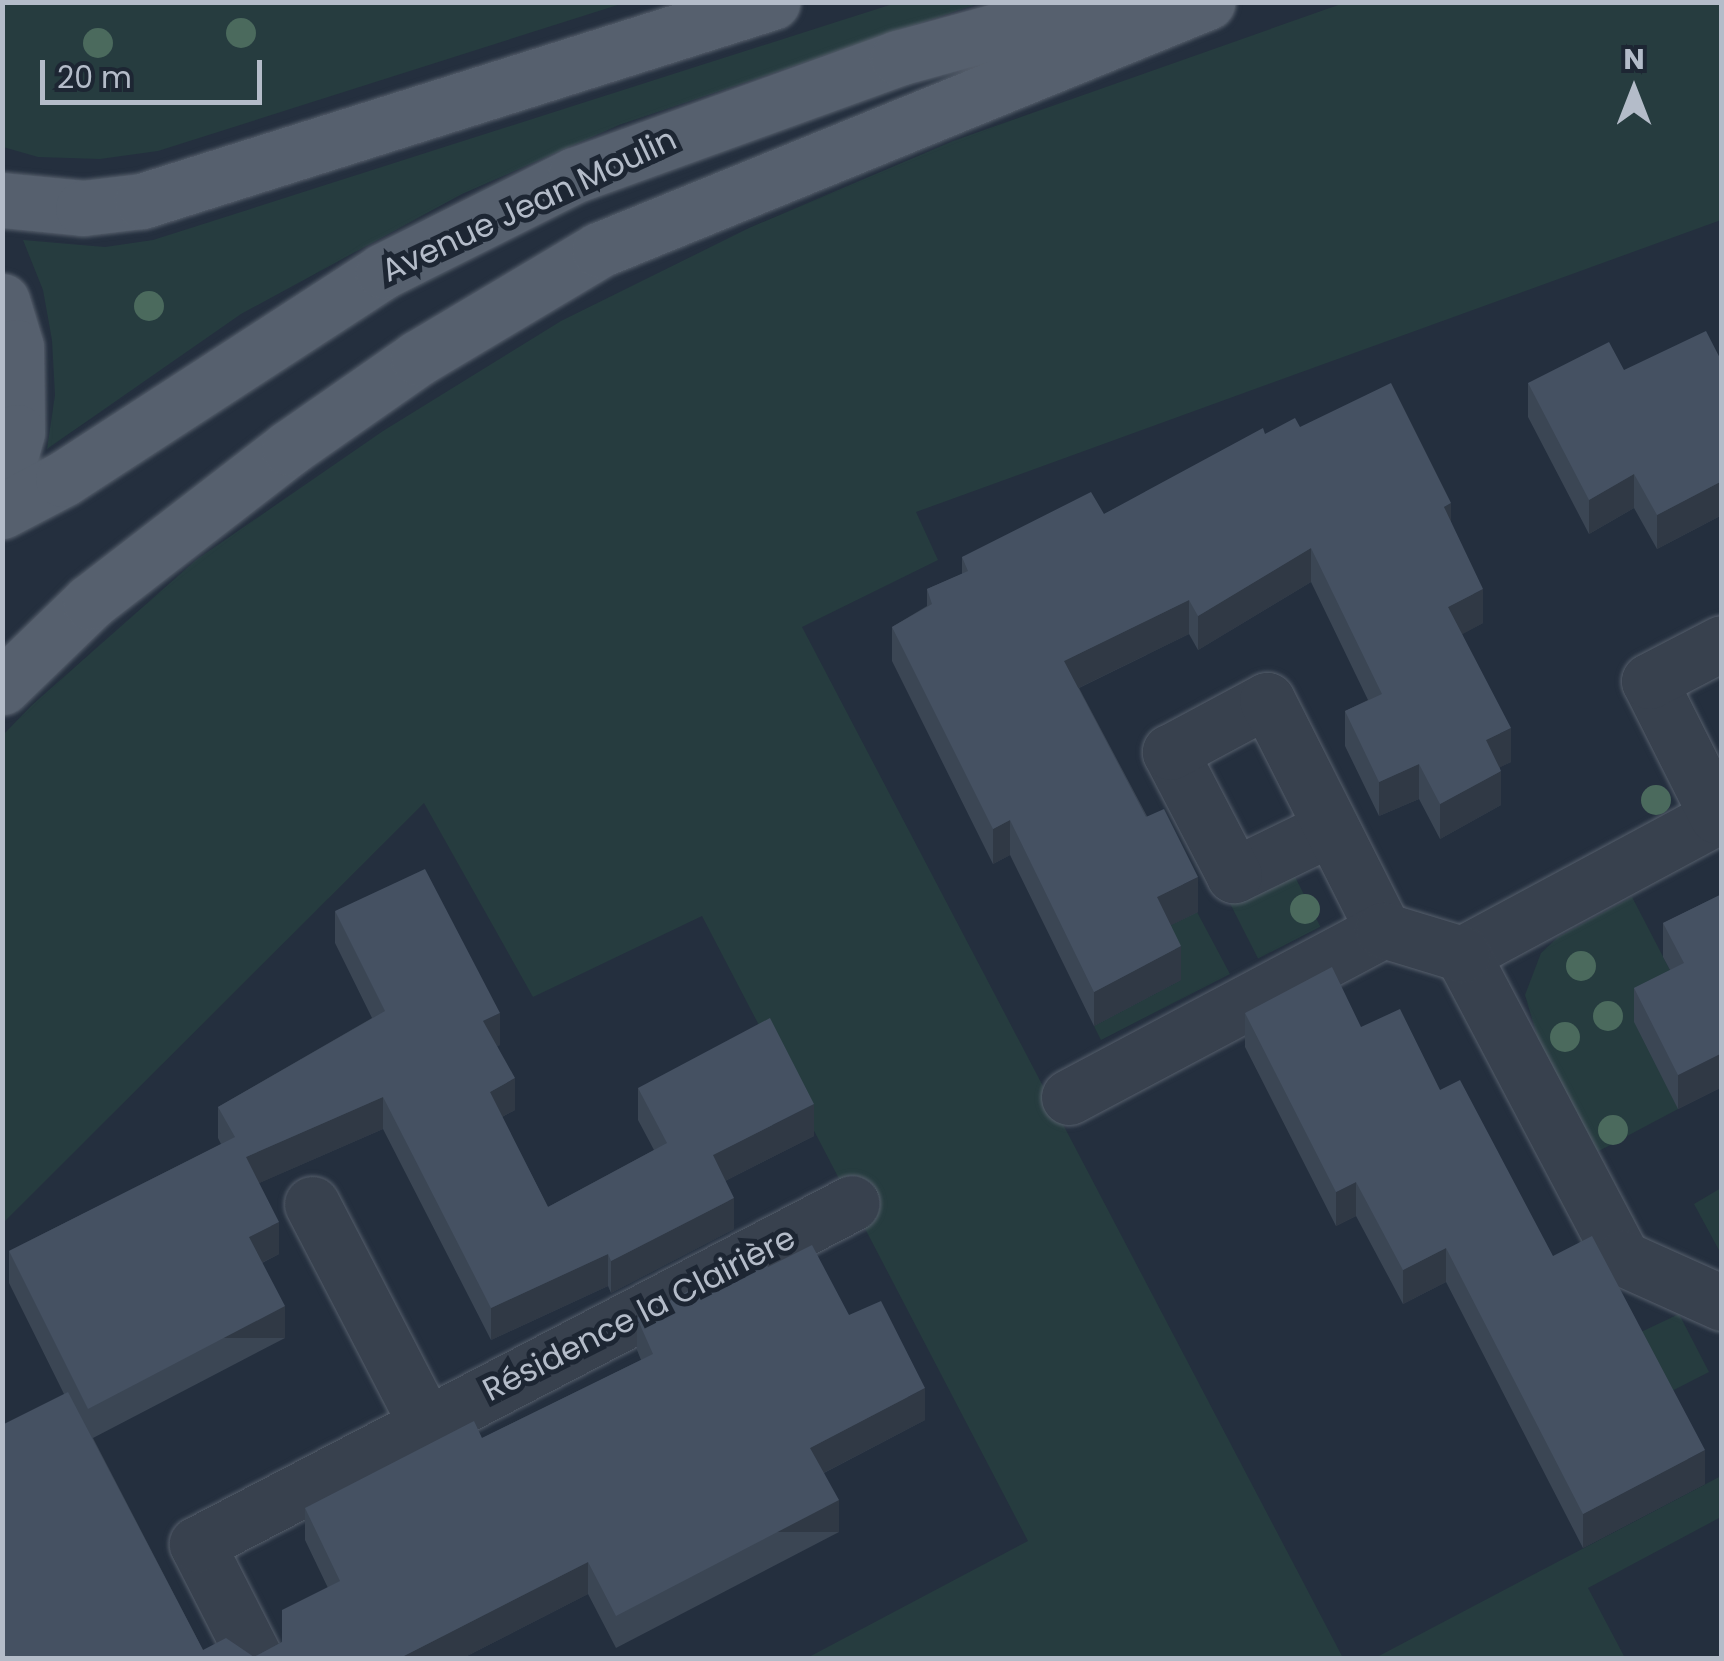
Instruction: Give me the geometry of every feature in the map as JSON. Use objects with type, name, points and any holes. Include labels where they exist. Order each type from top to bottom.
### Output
[{"type":"main road","points":[[2,200],[83,208],[142,202],[772,2]]},
{"type":"main road","name":"Avenue Jean Moulin","points":[[2,511],[63,479],[383,271],[575,176],[898,58],[1103,2]]},
{"type":"main road","points":[[2,687],[90,602],[289,448],[418,358],[599,250],[1207,2]]},
{"type":"main road","points":[[2,301],[16,346],[17,432],[2,487]]},
{"type":"street","points":[[1069,1096],[1383,930],[1462,954],[1720,815],[1649,681],[1722,644]]},
{"type":"street","points":[[1331,828],[1383,930]]},
{"type":"street","points":[[1462,954],[1622,1258],[1722,1303]]},
{"type":"street","name":"Résidence la Clairière","points":[[255,1658],[197,1544],[852,1203]]},
{"type":"street","points":[[312,1204],[426,1424]]},
{"type":"green space","points":[[899,2],[980,3],[619,125],[462,194],[241,314],[47,449],[55,395],[52,340],[43,290],[23,240],[105,247],[153,240]]},
{"type":"green space","points":[[2,3],[624,3],[158,151],[100,159],[38,157],[3,147]]},
{"type":"green space","points":[[1344,3],[1721,3],[1721,220],[916,512],[938,560],[802,627],[1343,1658],[807,1658],[1028,1541],[702,916],[533,997],[424,803],[3,1223],[3,735],[32,705],[196,560],[383,431],[561,321],[749,228],[953,141]]},
{"type":"green space","points":[[1290,867],[1320,927],[1258,958],[1228,899]]},
{"type":"green space","points":[[1632,897],[1684,997],[1678,1109],[1597,1152],[1539,1042],[1525,995],[1541,953],[1558,937]]},
{"type":"green space","points":[[1197,912],[1230,974],[1101,1040],[1094,1026],[1181,980],[1157,932]]},
{"type":"green space","points":[[1721,1188],[1722,1251],[1720,1252],[1694,1204]]},
{"type":"green space","points":[[1679,1314],[1709,1372],[1660,1397],[1588,1357]]},
{"type":"green space","points":[[1721,1476],[1721,1517],[1588,1588],[1625,1658],[1375,1658]]},
{"type":"building","points":[[1706,331],[1722,362],[1722,481],[1657,515],[1634,474],[1589,500],[1528,383],[1609,342],[1624,370]]},
{"type":"building","points":[[1391,383],[1451,503],[1444,507],[1483,589],[1448,607],[1511,728],[1486,740],[1501,771],[1440,804],[1419,764],[1379,782],[1345,711],[1382,694],[1311,548],[1198,616],[1189,600],[1064,661],[1146,817],[1164,809],[1198,877],[1157,897],[1181,946],[1094,992],[1010,820],[993,829],[892,627],[932,604],[927,589],[968,571],[962,557],[1091,492],[1104,514],[1263,428],[1265,434],[1295,418],[1300,427]]},
{"type":"building","points":[[425,869],[500,1013],[483,1021],[515,1078],[490,1092],[548,1207],[667,1143],[638,1088],[770,1018],[814,1104],[713,1155],[734,1198],[611,1261],[608,1254],[491,1308],[383,1097],[246,1157],[279,1222],[249,1237],[285,1306],[88,1409],[9,1251],[235,1137],[218,1107],[385,1011],[335,911]]},
{"type":"building","points":[[1722,894],[1722,1053],[1678,1075],[1634,988],[1684,963],[1663,923]]},
{"type":"building","points":[[1332,967],[1361,1027],[1400,1009],[1440,1090],[1460,1080],[1553,1256],[1592,1236],[1705,1450],[1583,1514],[1446,1248],[1403,1270],[1356,1182],[1336,1192],[1245,1013]]},
{"type":"building","points":[[812,1245],[849,1315],[881,1301],[925,1388],[810,1448],[839,1500],[616,1616],[588,1562],[400,1658],[2,1658],[2,1425],[68,1392],[203,1650],[226,1638],[254,1657],[282,1642],[282,1610],[340,1581],[305,1508],[474,1421],[482,1438],[653,1354],[637,1318],[761,1253],[768,1267]]}]
